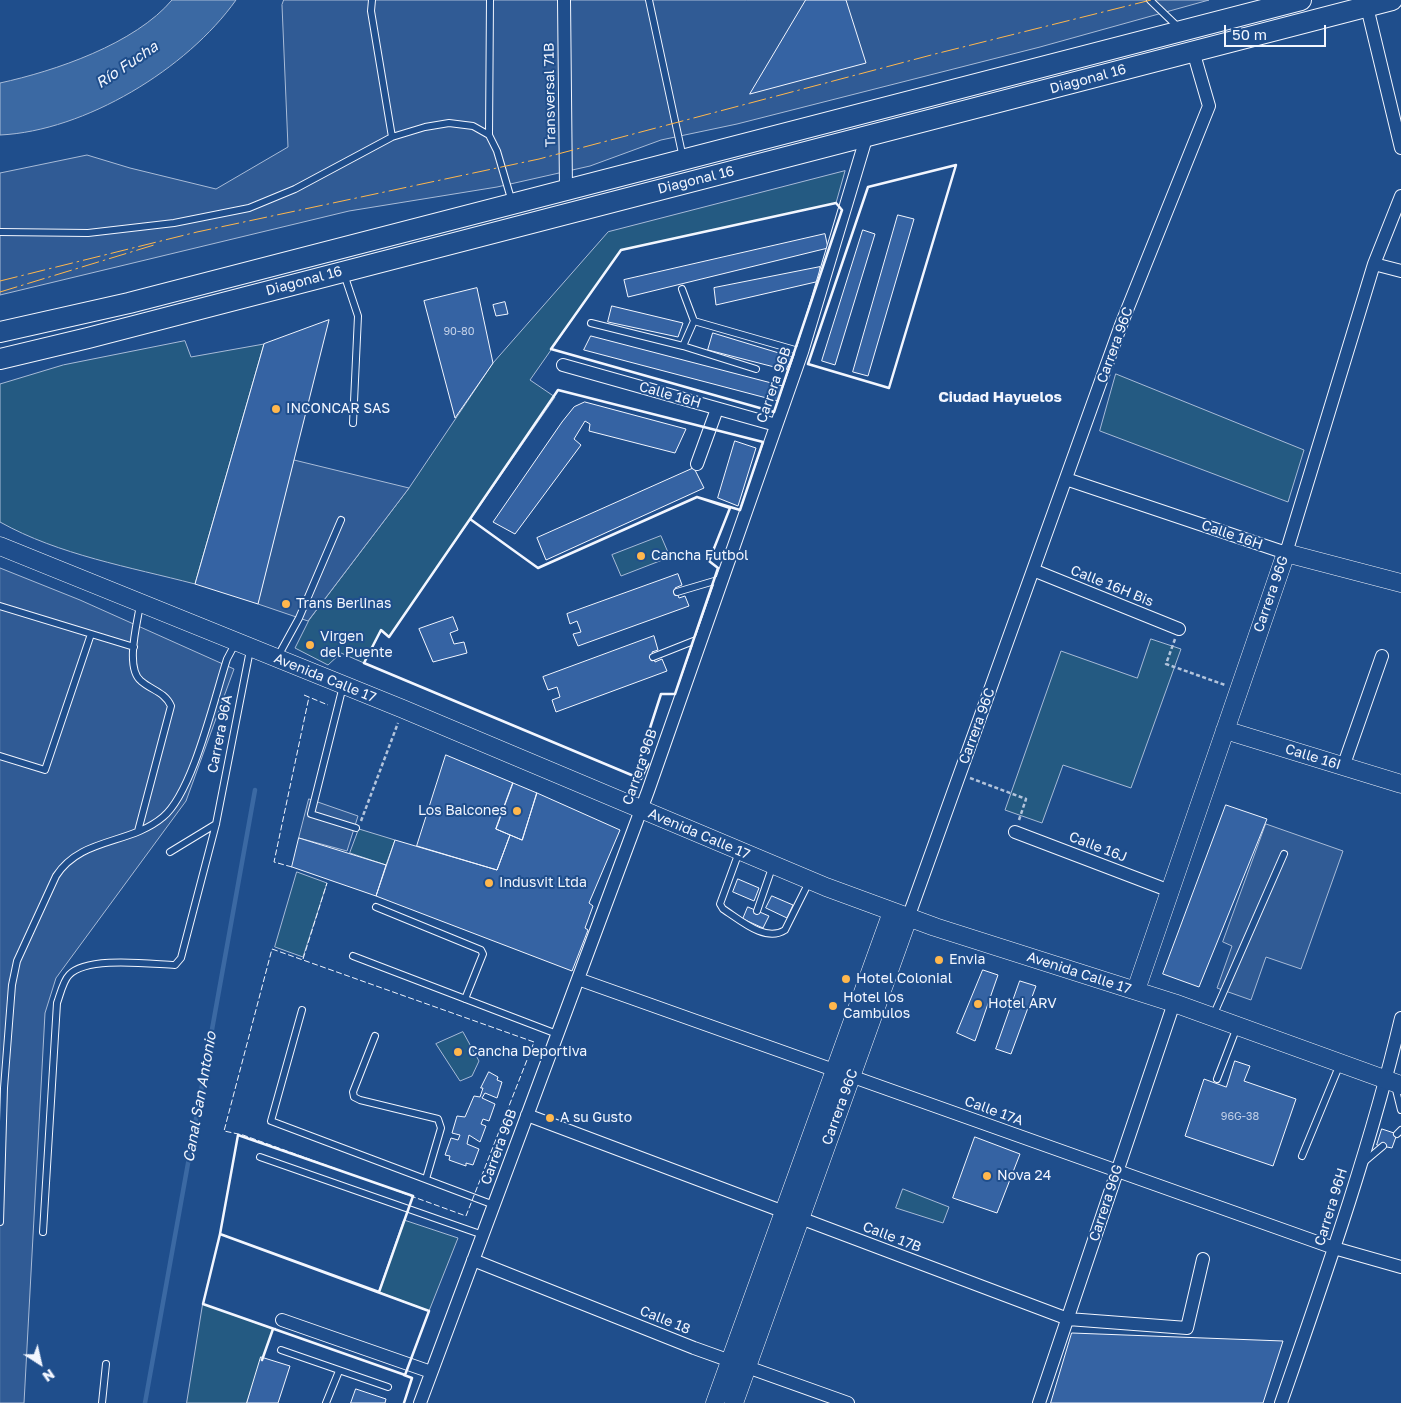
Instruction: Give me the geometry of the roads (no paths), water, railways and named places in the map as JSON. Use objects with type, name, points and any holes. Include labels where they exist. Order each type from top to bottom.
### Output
[{"type":"main road","name":"Diagonal 16","points":[[0,332],[129,303],[1299,0]]},
{"type":"main road","name":"Diagonal 16","points":[[0,359],[88,338],[1392,0]]},
{"type":"street","name":"Transversal 71B","points":[[564,0],[566,189]]},
{"type":"street","points":[[1367,7],[1397,108],[1401,148]]},
{"type":"street","name":"Carrera 96C","points":[[715,1403],[784,1212],[843,1073],[900,915],[960,774],[1121,325],[1210,106],[1193,51]]},
{"type":"street","name":"Carrera 96B","points":[[420,1403],[641,809],[802,352],[867,135]]},
{"type":"street","name":"Carrera 96G","points":[[1136,990],[1286,553],[1374,264],[1400,202]]},
{"type":"street","points":[[1374,264],[1401,271]]},
{"type":"street","name":"Calle 16H","points":[[563,365],[776,425]]},
{"type":"street","points":[[697,464],[717,409]]},
{"type":"street","name":"Calle 16H","points":[[1066,479],[1286,553],[1401,583]]},
{"type":"street","name":"Avenida Calle 17","points":[[3,547],[773,865],[900,915],[1136,990],[1394,1082]]},
{"type":"street","name":"Calle 16H Bis","points":[[1033,570],[1179,629]]},
{"type":"street","points":[[1343,767],[1382,656]]},
{"type":"street","name":"Calle 16I","points":[[1225,730],[1401,784]]},
{"type":"street","name":"Calle 16J","points":[[1014,832],[1170,891]]},
{"type":"street","name":"Calle 17A","points":[[578,979],[1334,1248],[1401,1267]]},
{"type":"street","name":"Carrera 96G","points":[[1040,1403],[1174,1003]]},
{"type":"street","name":"Carrera 96H","points":[[1281,1403],[1334,1248],[1359,1166],[1394,1082],[1401,1018]]},
{"type":"street","name":"Carrera 96C","points":[[734,1403],[800,1219],[843,1073]]},
{"type":"street","name":"Calle 17B","points":[[527,1116],[1068,1319],[1187,1328],[1203,1259]]},
{"type":"street","name":"Calle 18","points":[[473,1260],[730,1361],[848,1403]]},
{"type":"street","points":[[282,1320],[431,1372]]},
{"type":"lane","points":[[372,0],[371,11],[392,138]]},
{"type":"lane","points":[[490,0],[489,135],[497,150],[512,203]]},
{"type":"lane","points":[[649,0],[683,159]]},
{"type":"lane","points":[[1150,0],[1181,30]]},
{"type":"lane","points":[[0,232],[88,233],[174,223],[249,208],[295,189],[392,138],[425,127],[450,123],[472,126],[489,135]]},
{"type":"lane","points":[[343,271],[358,316],[353,423]]},
{"type":"lane","points":[[682,289],[694,321],[683,346]]},
{"type":"lane","points":[[694,321],[802,352]]},
{"type":"lane","points":[[591,323],[683,346],[756,369]]},
{"type":"lane","points":[[277,659],[299,618],[341,520]]},
{"type":"lane","points":[[677,592],[722,579]]},
{"type":"lane","points":[[138,831],[171,706],[168,700],[141,682],[136,675],[132,659],[141,603]]},
{"type":"lane","points":[[0,606],[134,646]]},
{"type":"lane","points":[[0,756],[45,770],[91,634]]},
{"type":"lane","points":[[653,658],[701,638]]},
{"type":"lane","points":[[0,1222],[4,1088],[12,985],[17,961],[56,876],[64,863],[81,851],[138,831],[163,817],[174,806],[188,781],[227,660],[243,645]]},
{"type":"lane","name":"Carrera 96A","points":[[43,1232],[57,1003],[67,976],[77,968],[89,965],[174,965],[181,958],[216,824],[243,645]]},
{"type":"lane","points":[[343,686],[311,814],[356,828]]},
{"type":"lane","points":[[170,852],[216,824]]},
{"type":"lane","points":[[740,851],[720,904],[723,908],[769,934],[778,934],[785,930],[810,880]]},
{"type":"lane","points":[[1212,1017],[1284,854]]},
{"type":"lane","points":[[757,911],[773,865]]},
{"type":"lane","points":[[376,907],[481,950],[483,954],[465,999]]},
{"type":"lane","points":[[353,956],[558,1034]]},
{"type":"lane","points":[[302,1010],[271,1121],[494,1204]]},
{"type":"lane","points":[[1217,1079],[1237,1026]]},
{"type":"lane","points":[[375,1036],[353,1092],[354,1097],[438,1119],[441,1128],[426,1179]]},
{"type":"lane","points":[[1302,1156],[1341,1063]]},
{"type":"lane","points":[[1394,1082],[1401,1110]]},
{"type":"lane","points":[[1359,1166],[1383,1146]]},
{"type":"lane","points":[[260,1156],[483,1235]]},
{"type":"lane","points":[[281,1350],[339,1372],[388,1387]]},
{"type":"lane","points":[[102,1403],[106,1364]]},
{"type":"lane","points":[[326,1403],[339,1372]]},
{"type":"water","name":"Río Fucha","points":[[172,0],[236,0],[190,50],[132,92],[99,109],[66,122],[33,131],[0,135],[0,83],[45,71],[93,54],[137,30],[156,16]]},
{"type":"waterway","name":"Canal San Antonio","points":[[145,1403],[255,790]]},
{"type":"place","name":"INCONCAR SAS","points":[[276,409]]},
{"type":"place","name":"Cancha Futbol","points":[[641,556]]},
{"type":"place","name":"Trans Berlinas","points":[[286,604]]},
{"type":"place","name":"Virgen del Puente","points":[[310,645]]},
{"type":"place","name":"Los Balcones","points":[[517,811]]},
{"type":"place","name":"Indusvit Ltda","points":[[489,883]]},
{"type":"place","name":"Envia","points":[[939,960]]},
{"type":"place","name":"Hotel Colonial","points":[[846,979]]},
{"type":"place","name":"Hotel ARV","points":[[978,1004]]},
{"type":"place","name":"Hotel los Cambulos","points":[[833,1006]]},
{"type":"place","name":"Cancha Deportiva","points":[[458,1052]]},
{"type":"place","name":"A su Gusto","points":[[550,1118]]},
{"type":"place","name":"Nova 24","points":[[987,1176]]},
{"type":"district","name":"Ciudad Hayuelos","points":[[1000,397]]}]
